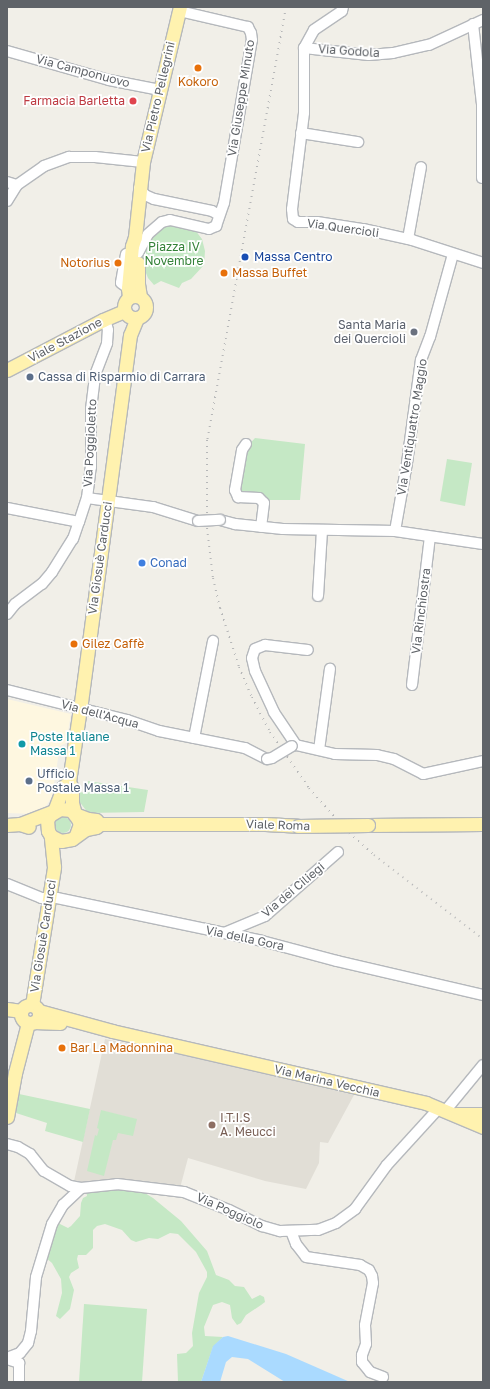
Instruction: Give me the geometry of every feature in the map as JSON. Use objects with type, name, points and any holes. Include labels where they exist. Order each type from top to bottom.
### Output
[{"type":"main road","name":"Via Pietro Pellegrini","points":[[139,188],[143,162],[179,9]]},
{"type":"main road","points":[[132,294],[145,303],[146,309],[142,316],[136,318],[129,317],[124,312],[124,303],[132,294],[139,188]]},
{"type":"main road","name":"Viale Stazione","points":[[7,370],[105,319],[124,312]]},
{"type":"main road","name":"Via Giosuè Carducci","points":[[75,814],[72,803],[72,788],[69,782],[109,500],[130,335],[136,318]]},
{"type":"main road","name":"Via Giosuè Carducci","points":[[54,811],[63,787],[69,782]]},
{"type":"main road","points":[[7,825],[20,824],[65,808],[75,814],[80,824],[74,837]]},
{"type":"main road","points":[[50,833],[47,820],[54,811]]},
{"type":"main road","name":"Viale Roma","points":[[75,814],[88,819],[96,820],[100,824],[265,824],[298,826],[483,824]]},
{"type":"main road","points":[[20,824],[50,833],[61,841],[74,837],[100,824]]},
{"type":"main road","name":"Via Giosuè Carducci","points":[[7,1117],[15,1073],[31,1014],[54,867],[50,833]]},
{"type":"main road","name":"Via Giosuè Carducci","points":[[54,867],[65,846],[74,837]]},
{"type":"main road","name":"Via Marina Vecchia","points":[[7,1009],[68,1024],[175,1048],[196,1051],[426,1103],[483,1127]]},
{"type":"main road","name":"Via Marina Vecchia","points":[[447,1111],[483,1114]]},
{"type":"street","name":"Via Quercioli","points":[[345,8],[314,30],[304,48],[304,113],[292,209],[294,219],[298,222],[317,222],[363,229],[408,239],[483,263]]},
{"type":"street","name":"Via Giuseppe Minuto","points":[[135,246],[162,222],[170,220],[209,229],[216,226],[218,215],[224,203],[252,33],[248,27],[179,9]]},
{"type":"street","name":"Via Godola","points":[[304,48],[369,55],[393,53],[429,45],[483,20]]},
{"type":"street","points":[[474,24],[482,104],[482,178]]},
{"type":"street","name":"Via Camponuovo","points":[[7,51],[109,80],[160,90]]},
{"type":"street","points":[[301,133],[358,142]]},
{"type":"street","points":[[7,201],[12,183],[44,166],[69,157],[95,157],[143,162]]},
{"type":"street","points":[[408,239],[421,167]]},
{"type":"street","points":[[139,188],[145,195],[154,199],[212,211],[218,215]]},
{"type":"street","name":"Via Ventiquattro Maggio","points":[[395,532],[407,463],[421,360],[430,337],[453,254]]},
{"type":"street","name":"Via Poggioletto","points":[[7,614],[11,603],[42,584],[52,572],[73,539],[80,522],[87,498],[91,467],[91,409],[93,387],[95,375],[107,343],[108,330],[105,319]]},
{"type":"street","points":[[246,444],[242,450],[235,490],[238,497],[259,498],[264,503],[262,527]]},
{"type":"street","points":[[87,498],[153,507],[198,521],[220,520],[236,524],[262,527],[395,532],[483,544]]},
{"type":"street","points":[[7,508],[80,522]]},
{"type":"street","points":[[318,596],[322,530]]},
{"type":"street","name":"Via Rinchiostra","points":[[412,685],[430,537]]},
{"type":"street","points":[[194,738],[213,641]]},
{"type":"street","points":[[308,650],[265,645],[255,649],[252,658],[255,671],[274,712],[294,746],[335,754],[377,754],[394,759],[423,774],[483,761]]},
{"type":"street","points":[[318,750],[330,669]]},
{"type":"street","name":"Via dell'Acqua","points":[[7,690],[128,720],[159,731],[245,748],[267,759],[272,758],[294,746]]},
{"type":"street","name":"Via dei Ciliegi","points":[[224,933],[264,916],[338,852]]},
{"type":"street","name":"Via della Gora","points":[[7,884],[41,898],[57,898],[262,941],[337,961],[483,995]]},
{"type":"street","points":[[447,1111],[483,1065]]},
{"type":"street","name":"Via Poggiolo","points":[[7,1144],[18,1147],[30,1154],[44,1171],[53,1178],[70,1186],[81,1188],[117,1184],[184,1192],[229,1210],[262,1226],[280,1231],[318,1230],[331,1226],[348,1215],[364,1197],[387,1165],[447,1111]]},
{"type":"street","points":[[7,1359],[20,1353],[28,1343],[31,1331],[36,1276],[52,1224],[63,1204],[81,1188]]},
{"type":"street","points":[[291,1231],[296,1244],[306,1257],[360,1265],[369,1270],[373,1283],[365,1325],[366,1344],[362,1355],[362,1362],[370,1372],[383,1377]]},
{"type":"street","points":[[7,1359],[19,1363],[19,1382]]},
{"type":"shaded area","points":[[7,699],[71,714],[66,743],[60,746],[52,797],[44,809],[33,814],[7,813]]},
{"type":"shaded area","name":"I.T.I.S A. Meucci","points":[[105,1039],[174,1053],[354,1095],[328,1143],[320,1142],[319,1163],[306,1189],[265,1181],[188,1158],[180,1188],[73,1186]]},
{"type":"green space","name":"Piazza IV Novembre","points":[[177,223],[195,230],[202,239],[205,251],[204,265],[191,279],[182,283],[179,288],[161,281],[154,285],[148,278],[144,268],[143,253],[146,242],[163,225]]},
{"type":"green space","points":[[255,438],[305,444],[300,500],[269,500],[264,496],[239,492],[245,449]]},
{"type":"green space","points":[[447,459],[472,463],[465,506],[440,501]]},
{"type":"green space","points":[[88,781],[148,790],[144,812],[88,813],[79,801],[79,792],[87,793]]},
{"type":"green space","points":[[60,817],[66,817],[71,822],[69,831],[66,833],[60,833],[55,828],[55,822]]},
{"type":"green space","points":[[19,1094],[90,1109],[83,1142],[45,1131],[47,1123],[16,1113]]},
{"type":"green space","points":[[101,1110],[137,1119],[133,1136],[118,1133],[116,1140],[113,1140],[104,1176],[87,1171],[95,1135],[97,1136],[99,1129],[97,1128]]},
{"type":"green space","points":[[113,1186],[140,1190],[153,1198],[181,1221],[207,1251],[216,1275],[229,1280],[235,1286],[244,1287],[252,1299],[260,1295],[264,1297],[265,1302],[246,1315],[241,1323],[237,1325],[232,1318],[230,1305],[222,1302],[213,1305],[204,1327],[205,1336],[223,1337],[213,1347],[201,1382],[178,1382],[177,1354],[186,1353],[193,1346],[192,1333],[199,1293],[207,1277],[207,1272],[196,1252],[178,1234],[170,1233],[158,1239],[149,1238],[136,1242],[131,1240],[122,1230],[105,1224],[97,1226],[93,1230],[93,1248],[86,1255],[78,1255],[77,1259],[79,1268],[71,1273],[69,1277],[74,1290],[70,1309],[60,1319],[56,1316],[62,1293],[61,1279],[52,1263],[45,1257],[56,1222],[68,1228],[80,1216],[81,1203],[83,1198],[87,1196],[86,1190]]},
{"type":"green space","points":[[84,1304],[147,1309],[142,1382],[79,1382]]},
{"type":"water","points":[[228,1336],[286,1354],[350,1382],[285,1382],[248,1359],[232,1357],[226,1362],[220,1382],[201,1382],[213,1346],[223,1337]]},
{"type":"railway","points":[[286,7],[207,440],[207,528],[213,578],[220,608],[239,667],[252,697],[270,732],[309,788],[349,833],[374,855],[483,939]]},
{"type":"place","name":"Kokoro","points":[[198,68]]},
{"type":"place","name":"Farmacia Barletta","points":[[133,101]]},
{"type":"place","name":"Massa Centro","points":[[245,257]]},
{"type":"place","name":"Notorius","points":[[118,263]]},
{"type":"place","name":"Massa Buffet","points":[[224,273]]},
{"type":"place","name":"Santa Maria dei Quercioli","points":[[414,332]]},
{"type":"place","name":"Cassa di Risparmio di Carrara","points":[[30,377]]},
{"type":"place","name":"Conad","points":[[142,563]]},
{"type":"place","name":"Gilez Caffè","points":[[74,644]]},
{"type":"place","name":"Poste Italiane Massa 1","points":[[22,744]]},
{"type":"place","name":"Ufficio Postale Massa 1","points":[[29,781]]},
{"type":"place","name":"Bar La Madonnina","points":[[62,1048]]},
{"type":"place","name":"I.T.I.S A. Meucci","points":[[212,1125]]}]
